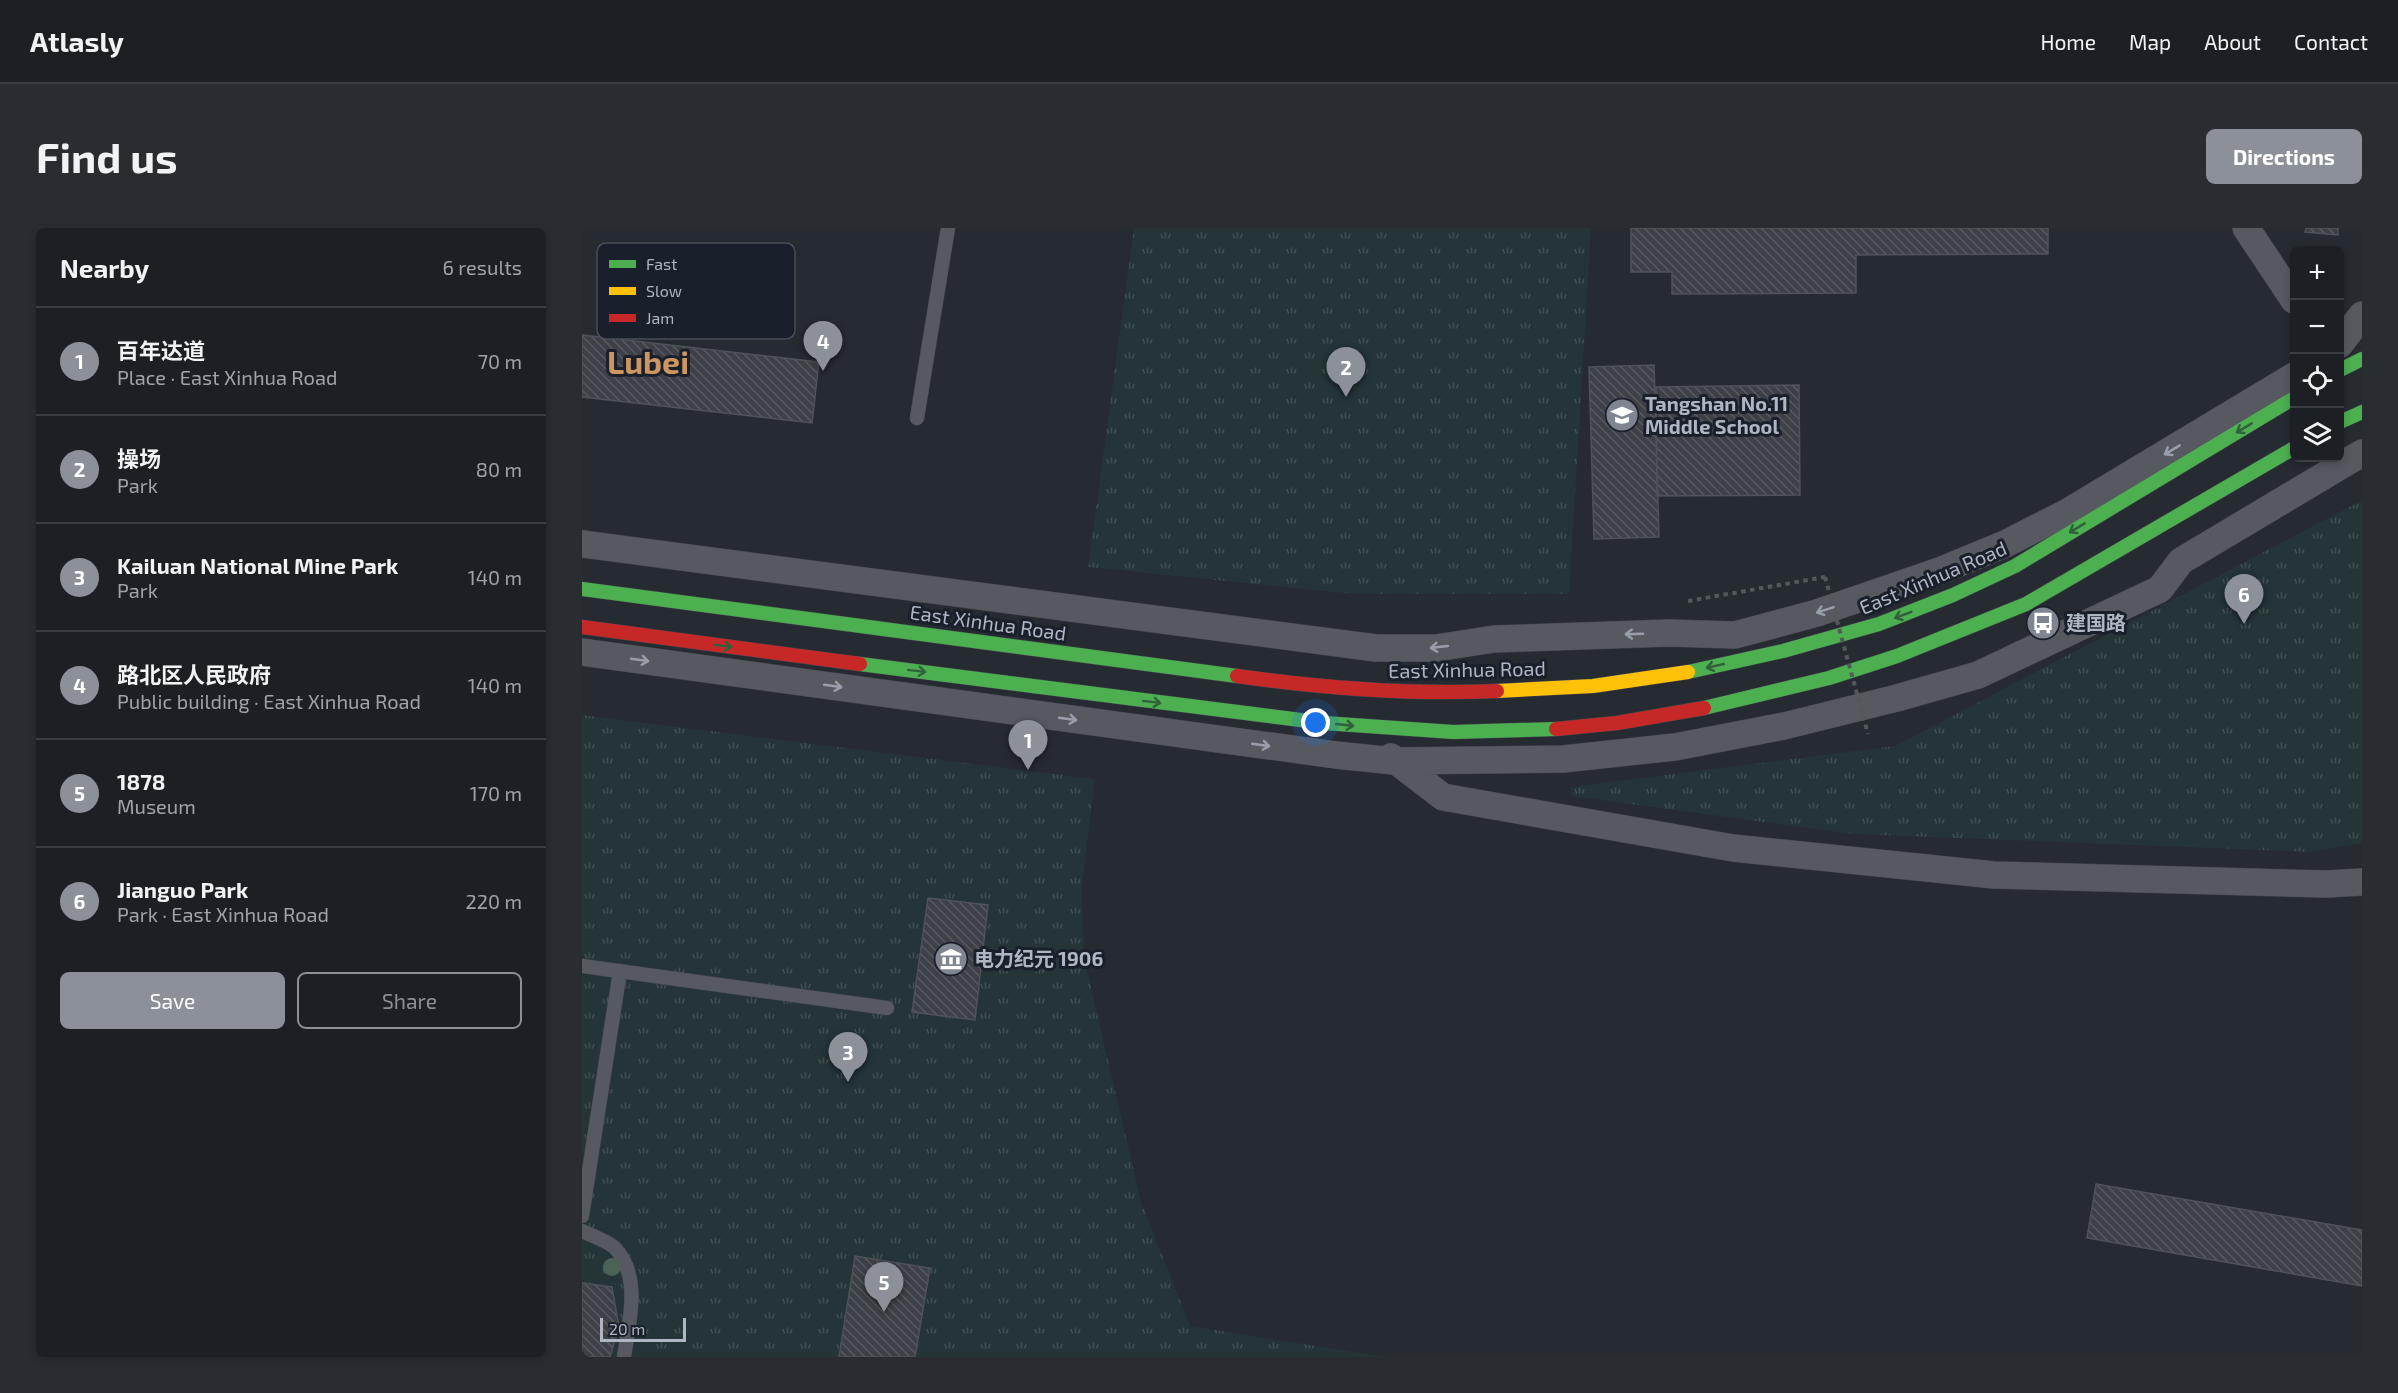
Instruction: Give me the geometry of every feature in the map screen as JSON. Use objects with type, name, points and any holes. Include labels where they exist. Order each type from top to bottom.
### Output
[{"type":"main road","name":"East Xinhua Road","points":[[582,589],[1302,685],[1372,691],[1457,693],[1593,686],[1685,673],[1783,651],[1879,624],[1953,595],[2015,566],[2290,401]]},
{"type":"main road","points":[[2344,421],[2362,412]]},
{"type":"main road","points":[[582,627],[1272,718],[1368,728],[1480,732],[1608,724],[1711,709],[1838,674],[1923,646],[2027,603],[2290,451]]},
{"type":"street","points":[[2246,228],[2290,293]]},
{"type":"street","points":[[2344,362],[2362,315]]},
{"type":"street","points":[[582,544],[1376,648],[1436,648],[1494,639],[1669,633],[1735,635],[1888,590],[2005,544],[2066,513],[2290,379]]},
{"type":"street","points":[[582,652],[1394,761],[1563,759],[1675,747],[1795,723],[1978,675],[2160,589],[2181,561],[2362,453]]},
{"type":"street","points":[[1368,728],[1394,761],[1443,797],[1744,850],[1994,875],[2327,884],[2362,882]]},
{"type":"lane","points":[[917,418],[948,228]]},
{"type":"lane","points":[[582,966],[887,1008]]},
{"type":"lane","points":[[582,1216],[620,971]]},
{"type":"lane","points":[[582,1231],[615,1247],[631,1276],[630,1318],[624,1357]]},
{"type":"path","points":[[1688,601],[1825,577],[1868,734]]},
{"type":"green space","points":[[1134,228],[1591,228],[1569,594],[1354,594],[1088,567]]},
{"type":"green space","points":[[2362,502],[2362,843],[2311,852],[1853,834],[1571,796],[1570,787],[1895,746]]},
{"type":"green space","points":[[582,715],[1095,779],[1081,892],[1085,962],[1141,1202],[1190,1326],[1386,1357],[582,1357]]},
{"type":"building","points":[[1631,228],[2048,228],[2048,254],[1856,255],[1856,293],[1672,294],[1672,272],[1631,272]]},
{"type":"building","points":[[2306,228],[2338,228],[2338,235],[2305,232]]},
{"type":"building","points":[[582,335],[597,337],[597,339],[617,339],[819,362],[812,423],[582,397]]},
{"type":"building","points":[[1654,365],[1659,537],[1594,539],[1589,367]]},
{"type":"building","points":[[1799,385],[1800,495],[1657,496],[1656,387]]},
{"type":"building","name":"电力纪元 1906","points":[[928,898],[988,905],[975,1020],[912,1012]]},
{"type":"building","points":[[2096,1184],[2362,1230],[2362,1286],[2087,1238]]},
{"type":"building","points":[[855,1256],[930,1268],[915,1357],[839,1357]]},
{"type":"building","points":[[582,1283],[612,1287],[619,1327],[610,1357],[582,1357]]},
{"type":"traffic: fast","points":[[2344,368],[2362,359]]},
{"type":"traffic: fast","points":[[1688,672],[1783,651],[1879,624],[1953,595],[2015,566],[2290,400]]},
{"type":"traffic: fast","points":[[2344,420],[2362,412]]},
{"type":"traffic: fast","points":[[1704,708],[1829,678],[1897,656],[2026,604],[2290,450]]},
{"type":"traffic: fast","points":[[582,589],[1237,676]]},
{"type":"traffic: fast","points":[[860,664],[1324,723],[1453,732],[1556,729]]},
{"type":"traffic: slow","points":[[1497,691],[1593,686],[1688,672]]},
{"type":"traffic: jam","points":[[582,627],[860,664]]},
{"type":"traffic: jam","points":[[1237,676],[1366,690],[1497,691]]},
{"type":"traffic: jam","points":[[1556,729],[1617,723],[1704,708]]},
{"type":"place","name":"路北区人民政府","points":[[823,371]]},
{"type":"place","name":"操场","points":[[1346,397]]},
{"type":"place","name":"Tangshan No.11 Middle School","points":[[1622,415]]},
{"type":"place","name":"建国路","points":[[2043,623]]},
{"type":"place","name":"Jianguo Park","points":[[2244,624]]},
{"type":"place","name":"百年达道","points":[[1028,770]]},
{"type":"place","name":"电力纪元 1906","points":[[951,959]]},
{"type":"place","name":"Kailuan National Mine Park","points":[[848,1082]]},
{"type":"place","name":"1878","points":[[884,1312]]},
{"type":"district","name":"Lubei","points":[[648,363]]}]
